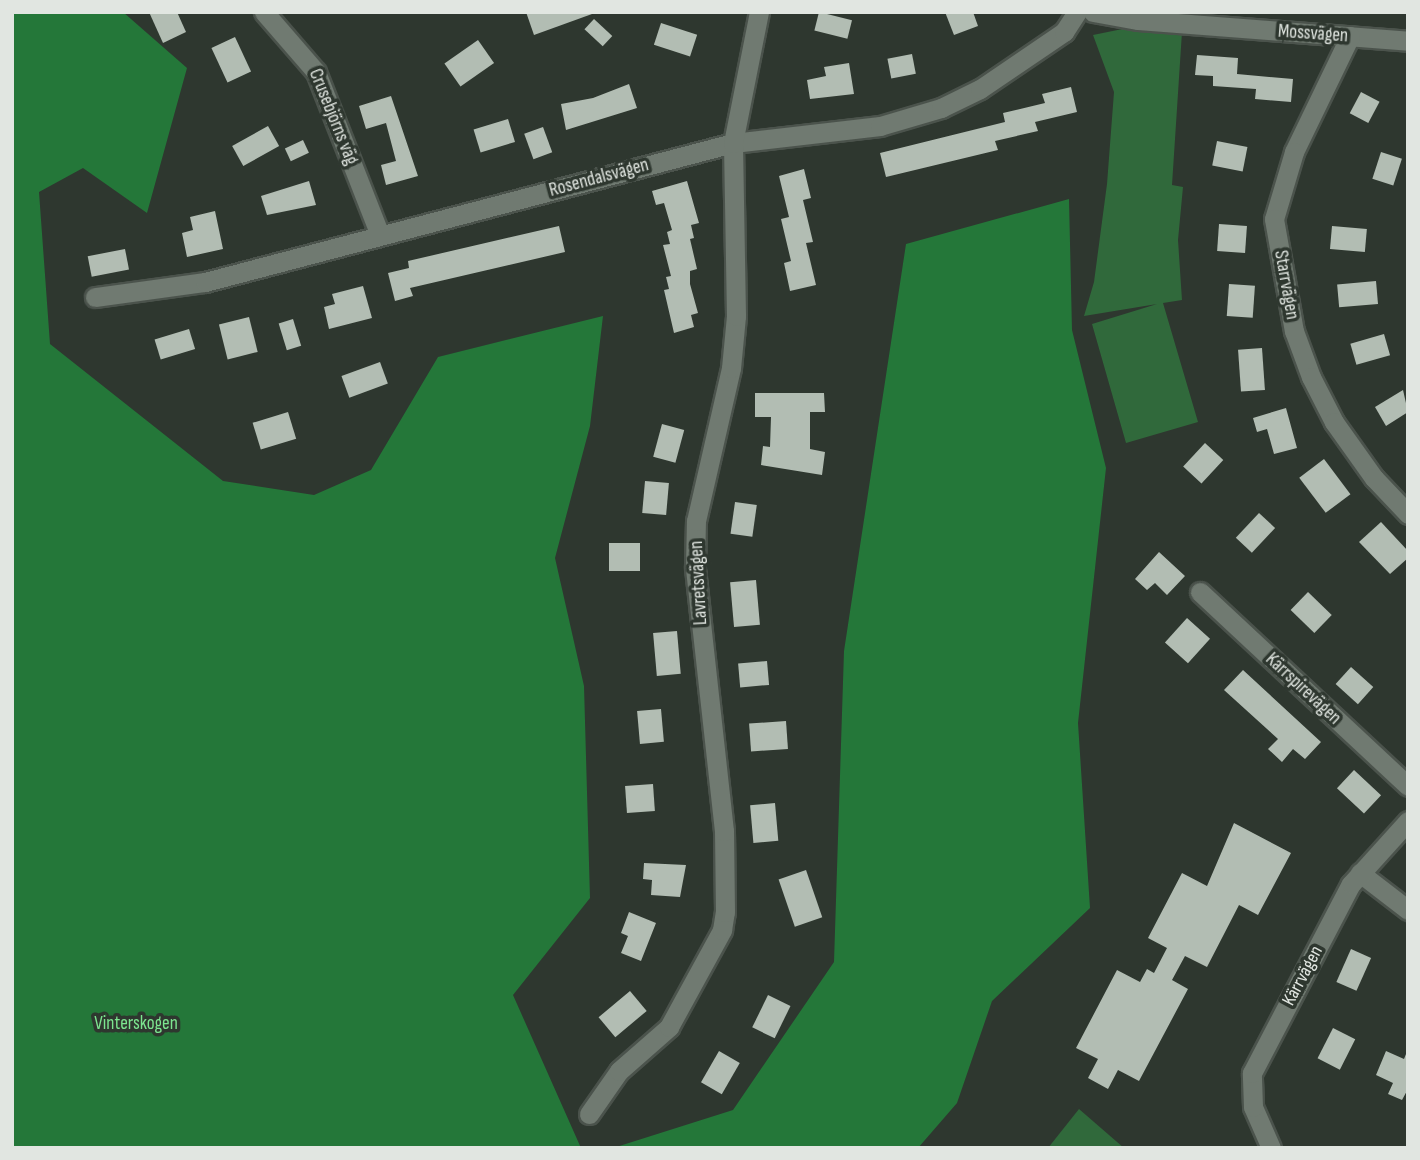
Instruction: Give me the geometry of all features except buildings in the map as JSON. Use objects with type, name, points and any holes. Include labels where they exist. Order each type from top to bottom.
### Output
[{"type":"street","name":"Crusebjörns väg","points":[[264,12],[316,72],[380,235]]},
{"type":"street","name":"Lavretsvägen","points":[[589,1114],[619,1071],[669,1027],[722,930],[725,912],[724,831],[709,718],[695,532],[731,369],[736,316],[733,143],[758,12]]},
{"type":"street","name":"Rosendalsvägen","points":[[95,297],[205,282],[733,143],[880,126],[941,107],[980,89],[1064,32],[1077,12]]},
{"type":"street","name":"Mossvägen","points":[[1093,12],[1139,20],[1408,41]]},
{"type":"street","name":"Starrvägen","points":[[1350,36],[1294,152],[1274,219],[1294,331],[1311,377],[1334,422],[1374,478],[1408,514]]},
{"type":"street","name":"Kärrspirevägen","points":[[1200,592],[1408,786]]},
{"type":"street","name":"Kärrvägen","points":[[1271,1148],[1252,1107],[1252,1073],[1360,873],[1408,821]]},
{"type":"street","points":[[1360,873],[1408,910]]},
{"type":"green space","name":"Vinterskogen","points":[[12,12],[123,12],[187,68],[147,213],[83,168],[39,192],[50,344],[223,481],[314,495],[371,470],[438,357],[603,316],[590,426],[555,558],[584,686],[590,898],[513,995],[581,1148],[12,1148]]},
{"type":"green space","points":[[1137,26],[1182,32],[1172,185],[1183,187],[1178,240],[1182,300],[1163,303],[1198,422],[1126,443],[1092,324],[1157,304],[1084,316],[1094,282],[1107,184],[1114,92],[1093,35]]},
{"type":"green space","points":[[1069,199],[1072,330],[1106,468],[1078,723],[1090,908],[992,1001],[957,1103],[918,1148],[613,1148],[733,1110],[834,962],[844,651],[906,244]]},
{"type":"green space","points":[[1079,1109],[1124,1148],[1048,1148]]}]
